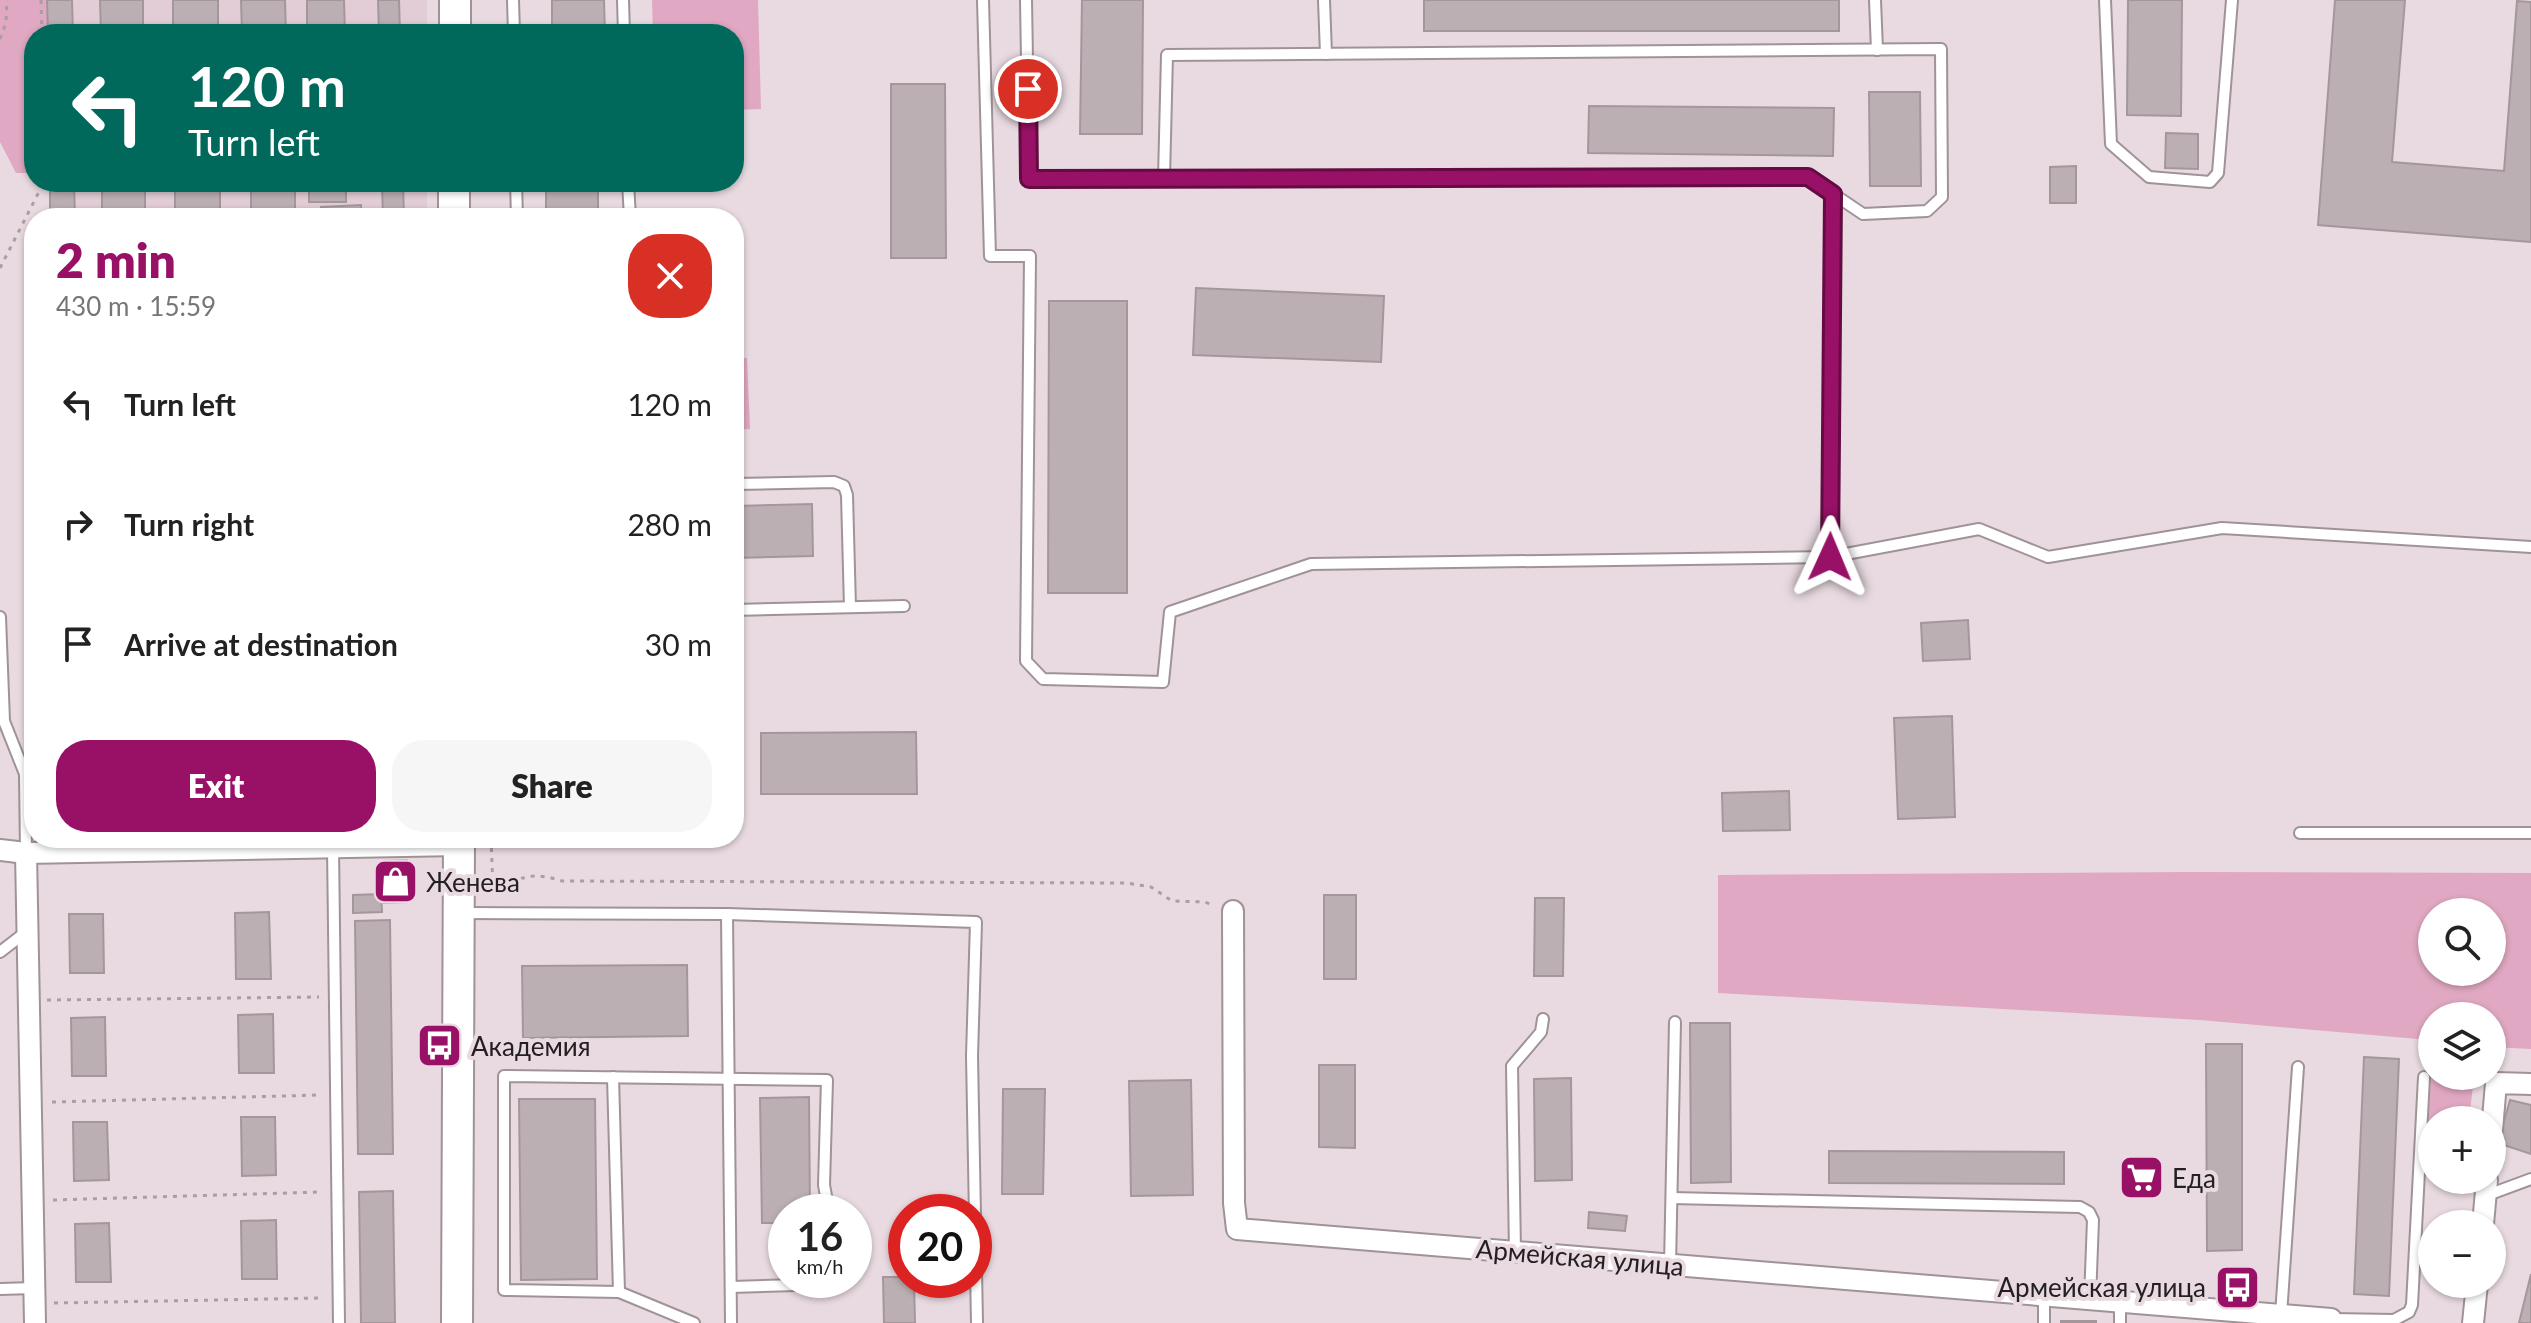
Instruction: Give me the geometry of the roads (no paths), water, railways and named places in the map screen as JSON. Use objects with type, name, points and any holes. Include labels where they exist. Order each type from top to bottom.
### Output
[{"type":"main road","points":[[455,0],[455,24]]},
{"type":"main road","points":[[457,1323],[459,848]]},
{"type":"street","points":[[0,850],[26,853],[333,848]]},
{"type":"street","points":[[26,853],[34,1305]]},
{"type":"street","name":"Армейская улица","points":[[1233,911],[1234,1203],[1237,1229],[2120,1301],[2251,1318],[2281,1315],[2330,1321]]},
{"type":"street","points":[[2494,1106],[2496,1083],[2531,1084]]},
{"type":"street","points":[[2473,1323],[2476,1298]]},
{"type":"lane","points":[[513,0],[514,24]]},
{"type":"lane","points":[[623,0],[624,24]]},
{"type":"lane","points":[[983,0],[990,256],[1030,256],[1026,661],[1043,679],[1163,682],[1170,612],[1311,564],[1830,557],[1979,529],[2048,557],[2222,528],[2531,547]]},
{"type":"lane","points":[[1026,0],[1029,179],[1808,177],[1863,214],[1927,211],[1942,197],[1941,49],[1167,55],[1164,178]]},
{"type":"lane","points":[[1324,0],[1326,54]]},
{"type":"lane","points":[[1875,0],[1877,50]]},
{"type":"lane","points":[[2105,0],[2111,144],[2149,177],[2210,182],[2218,173],[2232,0]]},
{"type":"lane","points":[[1830,557],[1833,194]]},
{"type":"lane","points":[[744,484],[834,482],[844,486],[847,495],[850,607]]},
{"type":"lane","points":[[744,610],[904,606]]},
{"type":"lane","points":[[0,617],[4,721],[24,771]]},
{"type":"lane","points":[[2300,833],[2531,833]]},
{"type":"lane","points":[[26,848],[26,853]]},
{"type":"lane","points":[[333,848],[339,1323]]},
{"type":"lane","points":[[458,913],[727,914],[976,922],[972,1056],[977,1323]]},
{"type":"lane","points":[[727,914],[731,1323]]},
{"type":"lane","points":[[0,952],[27,931]]},
{"type":"lane","points":[[1515,1252],[1512,1066],[1541,1032],[1543,1019]]},
{"type":"lane","points":[[1670,1265],[1675,1022]]},
{"type":"lane","points":[[2281,1315],[2298,1067]]},
{"type":"lane","points":[[694,1323],[619,1292],[504,1290],[504,1076],[827,1080],[826,1194]]},
{"type":"lane","points":[[613,1077],[619,1292]]},
{"type":"lane","points":[[2330,1321],[2394,1320],[2404,1317],[2412,1305],[2423,1090]]},
{"type":"lane","points":[[2506,1184],[2531,1179]]},
{"type":"lane","points":[[1672,1198],[2080,1207],[2089,1212],[2093,1220],[2090,1299]]},
{"type":"lane","points":[[731,1287],[768,1286]]},
{"type":"lane","points":[[0,1289],[34,1305]]},
{"type":"lane","points":[[2044,1295],[2044,1323]]},
{"type":"lane","points":[[2120,1301],[2120,1323]]},
{"type":"place","name":"Женева","points":[[395,882]]},
{"type":"place","name":"Академия","points":[[440,1046]]},
{"type":"place","name":"Еда","points":[[2141,1178]]},
{"type":"place","name":"Армейская улица","points":[[2237,1287]]}]
